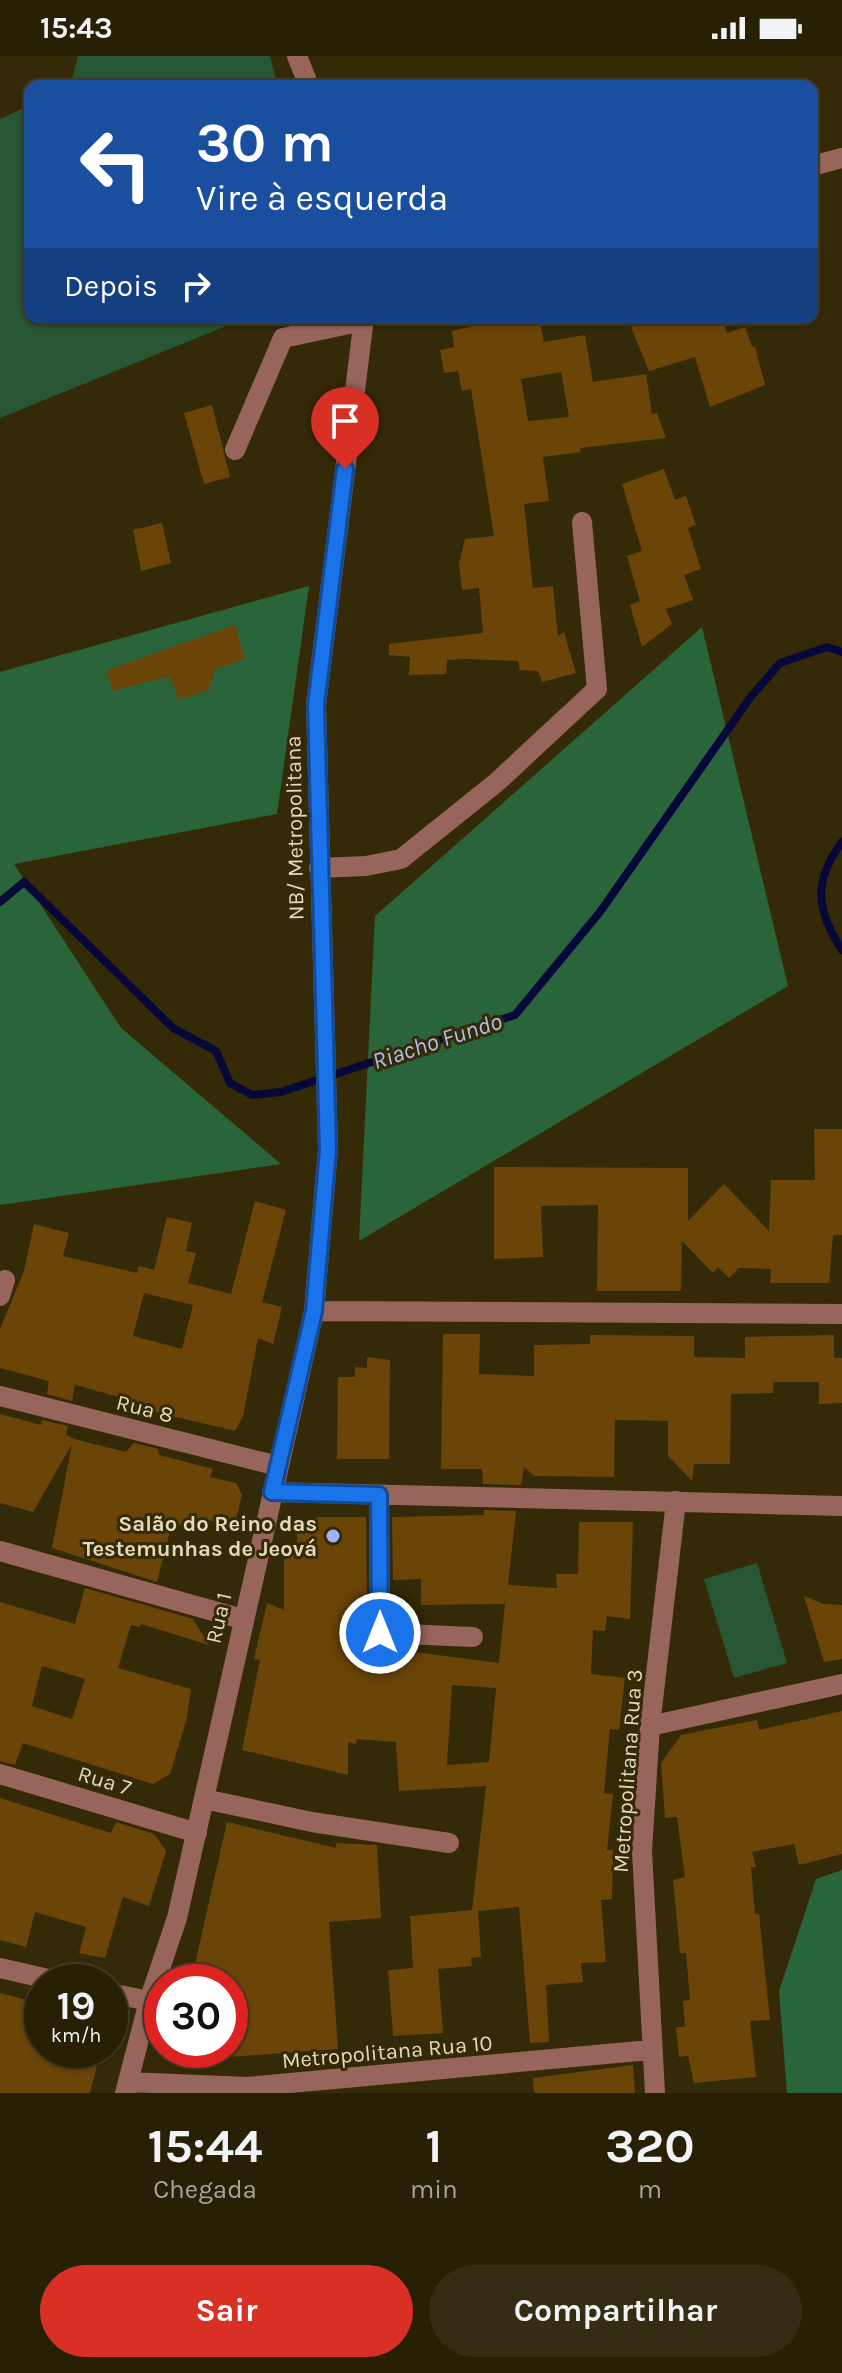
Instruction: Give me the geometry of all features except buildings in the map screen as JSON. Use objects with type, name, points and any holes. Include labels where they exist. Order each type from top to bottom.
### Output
[{"type":"street","points":[[297,56],[307,80]]},
{"type":"street","points":[[818,164],[842,158]]},
{"type":"street","points":[[235,450],[283,338],[343,324]]},
{"type":"street","name":"NB/ Metropolitana","points":[[328,1149],[321,991],[316,705],[363,324]]},
{"type":"street","points":[[319,868],[366,866],[401,859],[497,782],[597,689],[582,522]]},
{"type":"street","name":"Rua 1","points":[[161,1964],[177,1918],[197,1833],[242,1619],[314,1311],[328,1149]]},
{"type":"street","points":[[314,1311],[842,1314]]},
{"type":"street","name":"Rua 8","points":[[0,1396],[278,1466]]},
{"type":"street","points":[[272,1492],[842,1506]]},
{"type":"street","points":[[379,1495],[380,1633],[473,1637]]},
{"type":"street","name":"Metropolitana Rua 3","points":[[655,2093],[650,2050],[642,1851],[650,1726],[676,1501]]},
{"type":"street","points":[[0,1551],[242,1619]]},
{"type":"street","points":[[650,1726],[842,1684]]},
{"type":"street","name":"Rua 7","points":[[0,1774],[197,1833]]},
{"type":"street","points":[[204,1799],[312,1822],[449,1843]]},
{"type":"street","points":[[0,1968],[24,1974]]},
{"type":"street","name":"Rua 1","points":[[126,2088],[144,2020]]},
{"type":"street","name":"Metropolitana Rua 10","points":[[126,2088],[247,2087],[650,2050]]},
{"type":"green space","points":[[78,56],[270,56],[276,80],[72,80]]},
{"type":"green space","points":[[24,108],[24,324],[231,324],[0,418],[0,119]]},
{"type":"green space","points":[[309,586],[277,814],[14,864],[121,1028],[281,1164],[0,1205],[0,672]]},
{"type":"green space","points":[[702,627],[788,986],[359,1241],[375,916]]},
{"type":"green space","points":[[757,1563],[787,1663],[734,1678],[704,1579]]},
{"type":"green space","points":[[842,1870],[842,2093],[787,2093],[779,1991],[816,1879]]},
{"type":"waterway","name":"Riacho Fundo","points":[[0,902],[24,882],[173,1028],[216,1051],[230,1083],[252,1095],[281,1092],[515,1015],[600,912],[750,698],[780,663],[827,647],[842,652]]},
{"type":"waterway","name":"Riacho Fundo","points":[[842,842],[826,870],[821,896],[827,922],[842,950]]},
{"type":"place","name":"Salão do Reino das Testemunhas de Jeová","points":[[333,1536]]},
{"type":"route","points":[[345,469],[316,705],[321,991],[328,1149],[314,1311],[272,1492],[379,1495],[380,1633]]}]
